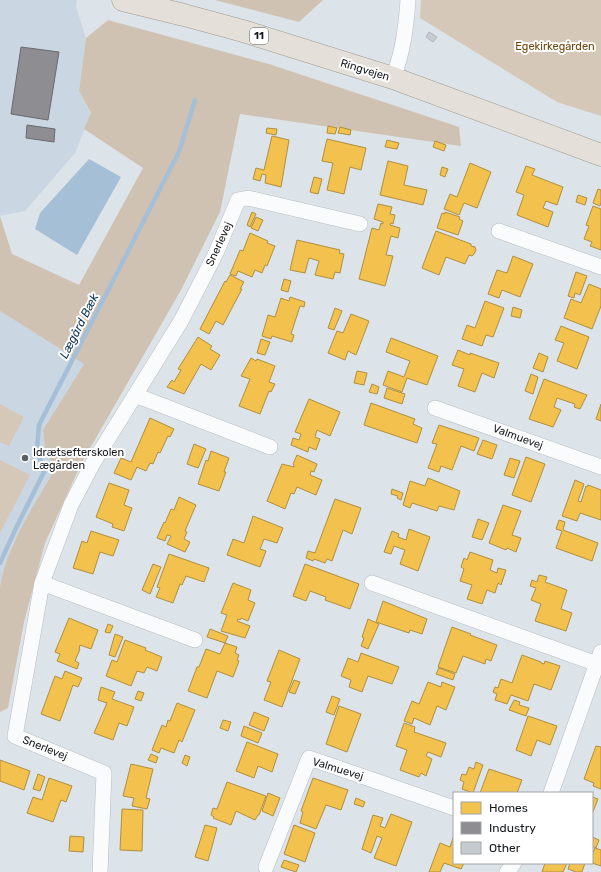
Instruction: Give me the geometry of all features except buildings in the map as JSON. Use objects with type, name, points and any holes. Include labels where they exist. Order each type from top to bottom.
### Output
[{"type":"main road","name":"Ringvejen","points":[[124,0],[184,14],[243,31],[393,78],[601,155]]},
{"type":"street","points":[[393,78],[399,62],[406,28],[408,0]]},
{"type":"street","name":"Snerlevej","points":[[100,872],[104,773],[15,736],[42,583],[71,505],[93,462],[181,321],[216,253],[238,200],[248,198],[360,224]]},
{"type":"street","points":[[499,231],[601,267]]},
{"type":"street","points":[[135,395],[270,447]]},
{"type":"street","name":"Valmuevej","points":[[435,408],[601,467]]},
{"type":"street","points":[[42,583],[195,640]]},
{"type":"street","points":[[372,583],[599,658],[551,792]]},
{"type":"street","name":"Valmuevej","points":[[266,867],[309,758],[453,808]]},
{"type":"street","points":[[507,872],[513,864]]},
{"type":"shaded area","points":[[0,0],[77,0],[76,7],[86,38],[79,91],[91,114],[75,153],[25,211],[0,216]]},
{"type":"shaded area","points":[[215,0],[323,0],[299,22]]},
{"type":"shaded area","points":[[108,20],[269,64],[459,127],[461,146],[240,114],[220,212],[181,290],[81,464],[45,543],[24,622],[8,708],[0,712],[0,587],[15,541],[30,511],[55,469],[45,448],[43,430],[84,364],[0,311],[0,216],[12,254],[79,285],[143,168],[84,129],[91,113],[79,91],[86,38]]},
{"type":"shaded area","name":"Idrætsefterskolen Lægården","points":[[0,311],[84,364],[43,430],[45,448],[55,469],[12,545],[0,587]]},
{"type":"green space","name":"Egekirkegården","points":[[421,0],[601,0],[601,116],[557,102],[420,18]]},
{"type":"green space","points":[[0,404],[24,417],[9,446],[0,442]]},
{"type":"green space","points":[[0,460],[30,475],[0,533]]},
{"type":"water","points":[[89,159],[121,177],[77,255],[35,229],[40,213]]},
{"type":"waterway","name":"Lægård Bæk","points":[[0,563],[44,472],[37,449],[39,425],[179,152],[195,100]]},
{"type":"place","name":"Idrætsefterskolen Lægården","points":[[25,458]]}]
